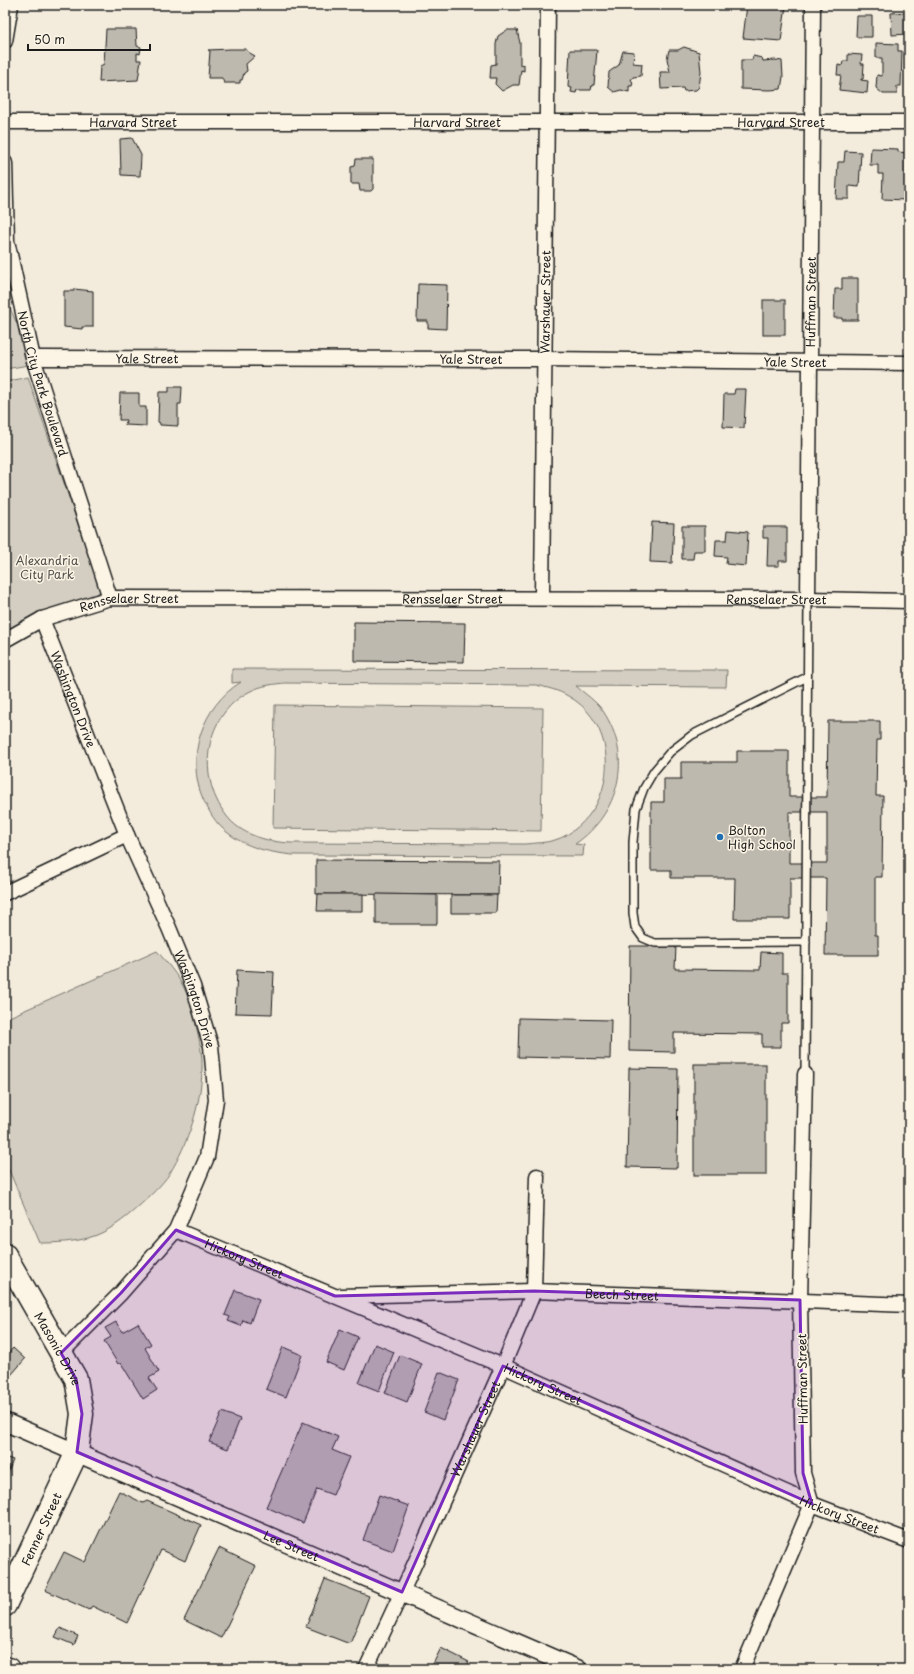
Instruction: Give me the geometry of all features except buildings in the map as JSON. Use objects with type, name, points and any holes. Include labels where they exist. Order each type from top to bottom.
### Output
[{"type":"main road","name":"Masonic Drive","points":[[5,1255],[76,1379],[82,1414],[77,1452]]},
{"type":"main road","name":"Fenner Street","points":[[5,1605],[77,1452]]},
{"type":"street","points":[[5,40],[11,5]]},
{"type":"street","name":"Warshauer Street","points":[[542,598],[548,5]]},
{"type":"street","name":"Huffman Street","points":[[808,599],[813,5]]},
{"type":"street","name":"Harvard Street","points":[[5,122],[909,122]]},
{"type":"street","name":"North City Park Boulevard","points":[[5,163],[7,241],[33,358],[110,598]]},
{"type":"street","name":"Yale Street","points":[[33,358],[544,358],[909,363]]},
{"type":"street","name":"Rensselaer Street","points":[[5,640],[42,619],[110,598],[542,598],[909,601]]},
{"type":"street","name":"Washington Drive","points":[[42,619],[127,835],[169,928],[190,979],[211,1046],[216,1100],[207,1157],[176,1230],[121,1293],[61,1353]]},
{"type":"street","points":[[5,893],[127,835]]},
{"type":"street","name":"Huffman Street","points":[[805,1074],[800,1300],[803,1472],[812,1504]]},
{"type":"street","name":"Warshauer Street","points":[[366,1669],[503,1366],[534,1291],[537,1176]]},
{"type":"street","name":"Hickory Street","points":[[176,1230],[503,1366],[812,1504],[909,1541]]},
{"type":"street","name":"Beech Street","points":[[335,1296],[534,1291],[909,1305]]},
{"type":"street","name":"Lee Street","points":[[5,1422],[578,1669]]},
{"type":"street","points":[[742,1669],[812,1504]]},
{"type":"lane","points":[[805,1074],[808,599]]},
{"type":"lane","points":[[806,942],[655,942],[643,938],[635,927],[633,913],[633,842],[636,809],[644,788],[654,770],[670,752],[692,735],[807,677]]},
{"type":"highlighted area","points":[[176,1230],[335,1296],[534,1291],[800,1300],[803,1473],[812,1504],[503,1366],[402,1592],[77,1452],[82,1414],[76,1379],[61,1353],[121,1293]]},
{"type":"green space","points":[[5,297],[35,364],[5,369]]},
{"type":"green space","name":"Alexandria City Park","points":[[28,377],[101,592],[5,631],[5,382]]},
{"type":"green space","points":[[232,669],[727,670],[726,687],[576,686],[600,707],[613,729],[618,747],[619,765],[617,784],[611,801],[602,817],[590,832],[575,844],[584,845],[583,856],[293,855],[264,850],[246,844],[229,834],[213,817],[203,799],[198,783],[196,766],[197,750],[207,718],[216,704],[227,692],[241,682],[232,683]],"holes":[[[285,683],[536,685],[560,692],[581,705],[592,717],[599,730],[604,744],[606,760],[606,775],[602,791],[596,805],[588,816],[573,831],[555,840],[525,844],[291,843],[266,840],[250,834],[236,826],[219,804],[211,785],[208,766],[210,747],[215,729],[224,713],[238,699],[255,689]]]},
{"type":"green space","points":[[275,705],[543,708],[541,831],[273,828]]},
{"type":"green space","points":[[157,951],[175,973],[186,992],[190,1001],[200,1047],[202,1059],[201,1083],[196,1110],[188,1136],[177,1161],[167,1177],[152,1194],[122,1221],[102,1233],[88,1238],[64,1242],[40,1243],[5,1161],[5,1019]]},
{"type":"place","name":"Bolton High School","points":[[720,837]]}]
